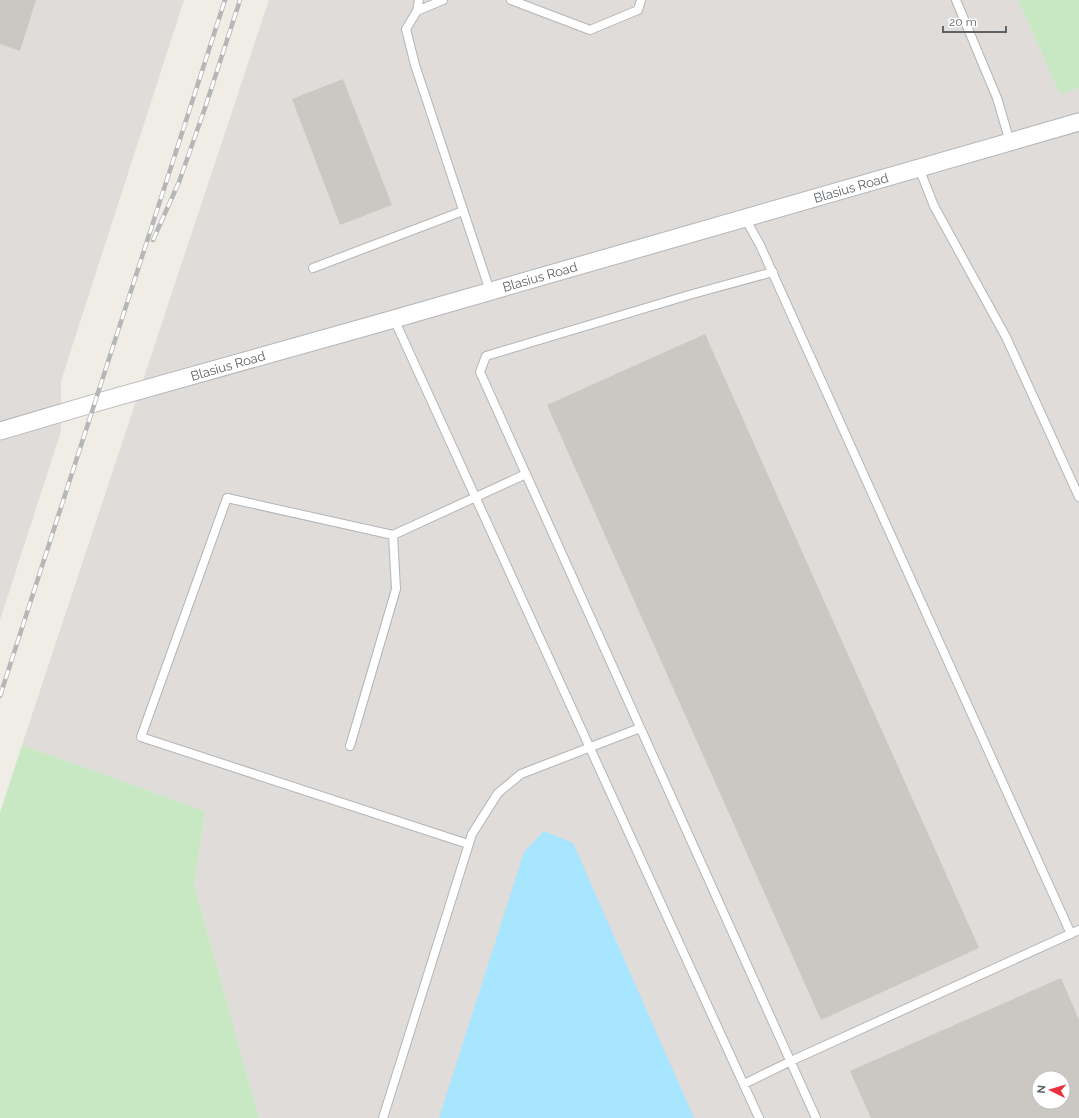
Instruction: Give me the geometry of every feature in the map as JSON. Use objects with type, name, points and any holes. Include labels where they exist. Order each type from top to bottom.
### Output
[{"type":"street","name":"Blasius Road","points":[[0,431],[1079,122]]},
{"type":"lane","points":[[419,0],[417,11],[406,29],[415,65],[490,291]]},
{"type":"lane","points":[[417,11],[443,0]]},
{"type":"lane","points":[[511,0],[590,30],[638,10],[641,0]]},
{"type":"lane","points":[[956,0],[997,98],[1010,142]]},
{"type":"lane","points":[[919,168],[934,206],[1006,336],[1079,497]]},
{"type":"lane","points":[[313,268],[463,211]]},
{"type":"lane","points":[[745,218],[773,272],[1071,934]]},
{"type":"lane","points":[[773,272],[688,295],[486,356],[480,372],[816,1118]]},
{"type":"lane","points":[[394,319],[759,1118]]},
{"type":"lane","points":[[468,844],[141,737],[227,498],[393,535],[526,474]]},
{"type":"lane","points":[[350,746],[396,589],[393,535]]},
{"type":"lane","points":[[383,1118],[468,844],[472,834],[498,793],[521,774],[640,728]]},
{"type":"lane","points":[[744,1084],[791,1061],[1079,930]]},
{"type":"shaded area","points":[[0,0],[184,0],[61,381],[61,431],[0,620]]},
{"type":"shaded area","points":[[269,0],[1018,0],[1060,94],[1079,88],[1079,1118],[259,1118],[194,885],[205,811],[22,745]]},
{"type":"green space","points":[[1018,0],[1079,0],[1079,88],[1060,94]]},
{"type":"green space","points":[[22,745],[205,811],[194,885],[259,1118],[0,1118],[0,813]]},
{"type":"water","points":[[544,831],[573,843],[694,1118],[439,1118],[524,852]]},
{"type":"building","points":[[0,0],[36,0],[20,51],[0,44]]},
{"type":"building","points":[[343,79],[392,205],[340,225],[292,99]]},
{"type":"building","points":[[705,334],[979,948],[821,1020],[547,405]]},
{"type":"building","points":[[1061,978],[1079,1020],[1079,1118],[871,1118],[850,1071]]},
{"type":"railway","points":[[0,696],[225,0]]},
{"type":"railway","points":[[153,240],[179,182],[240,0]]}]
